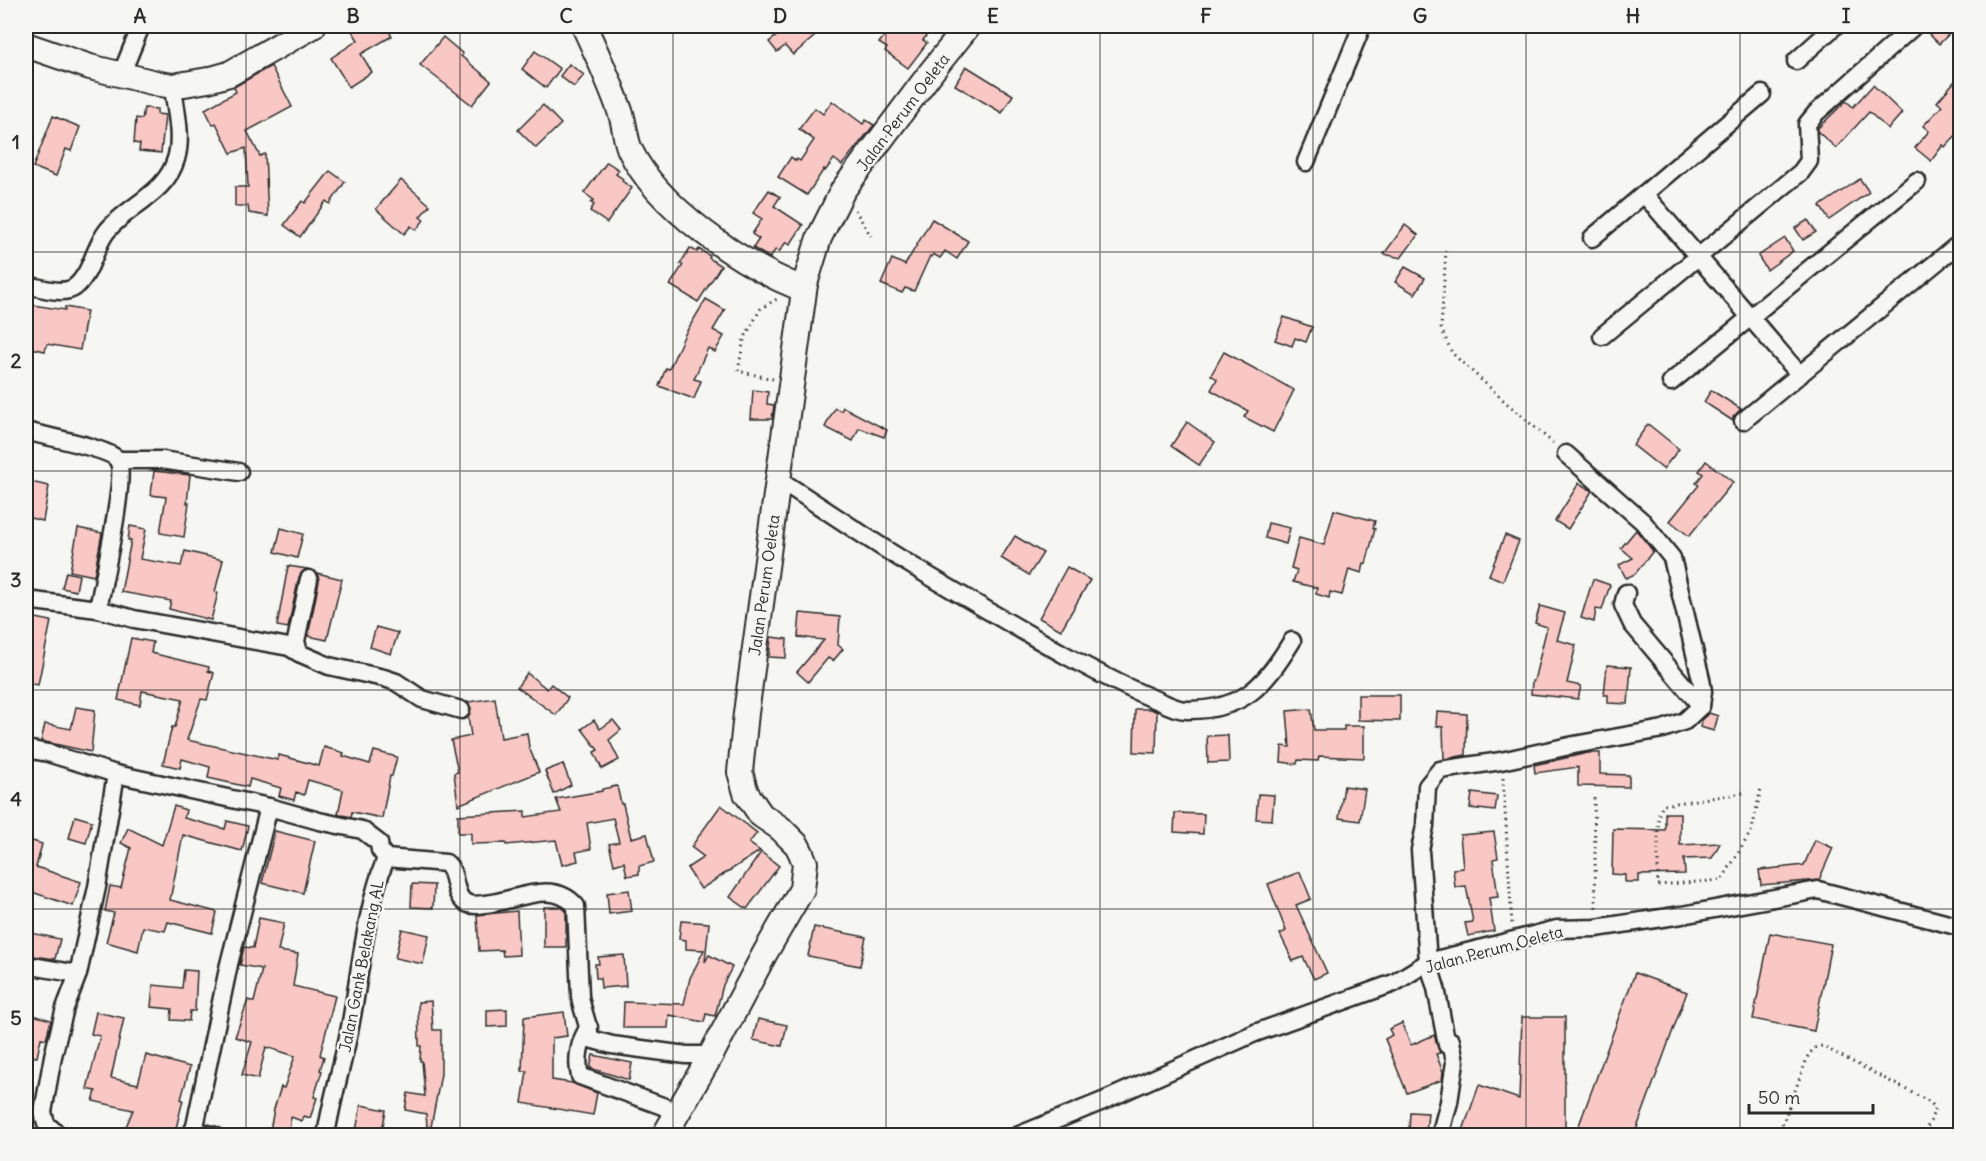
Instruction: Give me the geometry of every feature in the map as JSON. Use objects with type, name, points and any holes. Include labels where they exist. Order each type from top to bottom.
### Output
[{"type":"street","points":[[121,75],[141,26]]},
{"type":"street","points":[[26,45],[90,67],[173,86],[229,74],[313,26]]},
{"type":"street","points":[[584,26],[621,114],[630,149],[660,192],[710,238],[737,256],[778,279],[802,285]]},
{"type":"street","name":"Jalan Perum Oeleta","points":[[664,1136],[802,889],[805,863],[797,845],[780,828],[761,815],[746,793],[740,771],[747,701],[793,382],[802,285],[819,238],[843,190],[968,26]]},
{"type":"street","points":[[1306,162],[1362,26]]},
{"type":"street","points":[[1367,26],[1372,26]]},
{"type":"street","points":[[1796,61],[1835,26]]},
{"type":"street","points":[[1602,336],[1802,172],[1809,161],[1807,124],[1816,113],[1914,26]]},
{"type":"street","points":[[26,285],[66,291],[74,288],[82,278],[106,232],[162,184],[170,174],[179,141],[173,86]]},
{"type":"street","points":[[1592,238],[1762,94]]},
{"type":"street","points":[[1671,382],[1917,181]]},
{"type":"street","points":[[1644,194],[1800,375]]},
{"type":"street","points":[[1743,421],[1960,243]]},
{"type":"street","points":[[26,431],[107,452],[118,460],[121,467],[117,504],[98,609]]},
{"type":"street","points":[[1440,1136],[1449,1102],[1455,1062],[1451,1041],[1447,1045],[1436,988],[1428,962],[1420,850],[1425,826],[1427,786],[1440,770],[1502,761],[1679,724],[1695,714],[1701,706],[1703,691],[1701,679],[1672,558],[1643,522],[1566,454]]},
{"type":"street","points":[[118,460],[162,460],[239,472]]},
{"type":"street","points":[[778,479],[977,605],[1102,676],[1186,711],[1219,708],[1240,699],[1258,687],[1274,670],[1292,641]]},
{"type":"street","points":[[299,653],[296,642],[309,579]]},
{"type":"street","points":[[1626,593],[1623,605],[1632,624],[1701,706]]},
{"type":"street","points":[[26,600],[98,609],[134,619],[289,647],[329,666],[384,678],[396,682],[422,699],[462,710]]},
{"type":"street","name":"Jalan Gank Belakang AL","points":[[26,749],[48,753],[116,774],[362,830],[379,843],[380,850],[386,858],[375,885],[363,939],[349,1032],[326,1136]]},
{"type":"street","points":[[60,1136],[46,1124],[43,1112],[53,1056],[65,1008],[78,974],[97,887],[116,774]]},
{"type":"street","points":[[215,1136],[193,1133],[229,964],[269,807]]},
{"type":"street","points":[[386,858],[446,863],[452,867],[459,895],[464,902],[473,905],[553,892],[570,899],[576,906],[580,996],[590,1039],[686,1055],[711,1055]]},
{"type":"street","name":"Jalan Perum Oeleta","points":[[1017,1136],[1103,1101],[1255,1033],[1394,983],[1428,962],[1557,929],[1596,928],[1818,890],[1960,927]]},
{"type":"street","points":[[26,965],[78,974]]},
{"type":"street","points":[[589,1027],[583,1035],[577,1062],[580,1076],[676,1113]]},
{"type":"path","points":[[843,190],[871,236]]},
{"type":"path","points":[[1446,250],[1441,327],[1452,353],[1566,454]]},
{"type":"path","points":[[793,382],[738,371],[744,339],[760,308],[802,285]]},
{"type":"path","points":[[1502,761],[1513,940]]},
{"type":"path","points":[[1743,793],[1663,805],[1658,816],[1658,885],[1722,880],[1752,830],[1761,788]]},
{"type":"path","points":[[1594,798],[1596,928]]},
{"type":"path","points":[[1778,1136],[1808,1056],[1814,1048],[1822,1046],[1930,1102],[1935,1108],[1932,1119],[1922,1136]]},
{"type":"building","points":[[349,26],[385,26],[392,36],[361,54],[372,72],[349,87],[331,58],[358,40]]},
{"type":"building","points":[[769,26],[808,26],[806,27],[814,37],[793,55],[785,46],[777,52],[769,42],[778,35]]},
{"type":"building","points":[[892,26],[933,26],[923,40],[927,43],[908,68],[885,51],[887,48],[879,43]]},
{"type":"building","points":[[1924,26],[1957,26],[1939,44],[1924,29]]},
{"type":"building","points":[[443,37],[463,54],[461,56],[491,81],[472,105],[420,65]]},
{"type":"building","points":[[535,51],[560,69],[546,88],[522,69]]},
{"type":"building","points":[[569,64],[584,75],[574,87],[560,76]]},
{"type":"building","points":[[271,66],[292,107],[247,131],[260,156],[265,154],[268,216],[249,213],[248,206],[235,206],[235,187],[248,187],[246,148],[231,153],[216,123],[213,125],[205,109],[236,92],[234,87]]},
{"type":"building","points":[[966,66],[1013,95],[1002,113],[955,85]]},
{"type":"building","points":[[1960,75],[1960,131],[1945,147],[1943,145],[1931,161],[1915,148],[1929,131],[1923,126],[1942,106],[1937,102]]},
{"type":"building","points":[[1873,85],[1902,113],[1888,129],[1869,112],[1836,148],[1818,132],[1818,128],[1846,101],[1853,107]]},
{"type":"building","points":[[832,101],[863,124],[866,120],[874,125],[842,165],[834,159],[825,171],[824,169],[807,195],[778,177],[791,157],[800,161],[814,140],[799,129],[815,108],[823,114]]},
{"type":"building","points":[[543,105],[561,124],[536,148],[518,130]]},
{"type":"building","points":[[144,108],[157,109],[157,114],[165,115],[161,153],[139,151],[140,144],[134,143],[136,118],[142,119]]},
{"type":"building","points":[[53,116],[80,127],[71,151],[66,149],[56,176],[33,167]]},
{"type":"building","points":[[607,162],[619,170],[616,174],[632,188],[607,223],[590,211],[594,200],[584,193]]},
{"type":"building","points":[[330,171],[345,182],[330,204],[326,201],[300,237],[284,225],[302,201],[305,203]]},
{"type":"building","points":[[1860,179],[1869,192],[1829,220],[1820,206]]},
{"type":"building","points":[[401,180],[430,205],[420,217],[424,220],[416,230],[411,226],[404,234],[376,209]]},
{"type":"building","points":[[769,190],[780,197],[774,206],[803,225],[790,245],[786,242],[779,252],[776,249],[770,258],[753,248],[759,239],[752,234],[762,219],[753,213]]},
{"type":"building","points":[[932,219],[968,241],[957,259],[945,251],[940,258],[933,254],[932,257],[930,256],[914,291],[905,288],[902,293],[881,284],[892,259],[905,265]]},
{"type":"building","points":[[1808,220],[1816,232],[1803,240],[1795,228]]},
{"type":"building","points":[[1405,225],[1418,235],[1401,258],[1384,254]]},
{"type":"building","points":[[1785,238],[1793,251],[1767,270],[1758,256]]},
{"type":"building","points":[[690,248],[697,252],[699,249],[721,266],[698,302],[670,285],[683,265],[680,264]]},
{"type":"building","points":[[1405,267],[1425,278],[1415,294],[1395,282]]},
{"type":"building","points":[[706,299],[725,310],[713,330],[724,336],[715,352],[708,348],[694,379],[701,381],[694,399],[659,386],[666,368],[669,369],[685,334]]},
{"type":"building","points":[[26,304],[87,311],[80,350],[47,344],[45,351],[26,347]]},
{"type":"building","points":[[1284,317],[1312,327],[1306,342],[1295,338],[1292,346],[1275,340]]},
{"type":"building","points":[[1224,352],[1294,390],[1273,432],[1244,417],[1248,411],[1211,390],[1217,379],[1211,375]]},
{"type":"building","points":[[753,390],[768,392],[767,404],[774,405],[772,419],[751,419]]},
{"type":"building","points":[[1711,390],[1741,409],[1733,417],[1733,421],[1704,402]]},
{"type":"building","points":[[843,407],[887,430],[884,437],[859,428],[853,441],[825,427],[835,408],[841,411]]},
{"type":"building","points":[[1187,422],[1215,442],[1199,465],[1171,446]]},
{"type":"building","points":[[1648,424],[1679,449],[1663,469],[1633,445]]},
{"type":"building","points":[[1706,461],[1733,482],[1689,536],[1670,521],[1699,485],[1696,483],[1703,474],[1699,471]]},
{"type":"building","points":[[154,471],[190,475],[184,537],[160,533],[166,497],[151,495]]},
{"type":"building","points":[[26,481],[49,486],[43,521],[26,517]]},
{"type":"building","points":[[1579,483],[1592,491],[1568,529],[1555,521]]},
{"type":"building","points":[[1334,510],[1375,521],[1373,528],[1375,529],[1362,573],[1349,569],[1342,595],[1330,592],[1329,598],[1316,594],[1317,588],[1293,582],[1297,570],[1291,568],[1299,538],[1324,545]]},
{"type":"building","points":[[1268,523],[1290,528],[1286,544],[1265,538]]},
{"type":"building","points":[[130,526],[146,529],[140,559],[181,566],[185,551],[223,560],[211,620],[169,609],[171,601],[121,592],[131,540],[128,540]]},
{"type":"building","points":[[78,528],[102,533],[94,576],[70,571]]},
{"type":"building","points":[[281,528],[303,534],[297,558],[275,552]]},
{"type":"building","points":[[1636,530],[1653,551],[1635,574],[1626,578],[1619,565],[1633,558],[1621,548]]},
{"type":"building","points":[[1505,535],[1519,541],[1503,581],[1489,575]]},
{"type":"building","points":[[1015,536],[1043,553],[1029,575],[1001,558]]},
{"type":"building","points":[[288,566],[307,569],[299,577],[288,628],[277,626]]},
{"type":"building","points":[[1067,567],[1090,580],[1061,630],[1039,618]]},
{"type":"building","points":[[66,572],[79,575],[76,591],[62,588]]},
{"type":"building","points":[[317,573],[342,579],[327,640],[308,636],[319,581]]},
{"type":"building","points":[[1593,579],[1610,585],[1602,610],[1596,609],[1594,622],[1581,618]]},
{"type":"building","points":[[1540,606],[1565,613],[1557,640],[1576,645],[1567,683],[1581,686],[1578,699],[1531,694],[1532,681],[1534,681],[1547,627],[1535,623]]},
{"type":"building","points":[[800,613],[840,617],[838,645],[843,649],[833,661],[828,658],[808,682],[797,672],[824,640],[798,637]]},
{"type":"building","points":[[26,616],[51,621],[38,685],[26,683]]},
{"type":"building","points":[[376,627],[398,633],[391,654],[370,647]]},
{"type":"building","points":[[771,637],[787,639],[786,658],[769,657]]},
{"type":"building","points":[[131,638],[153,642],[151,653],[209,667],[208,671],[214,673],[207,700],[201,699],[187,740],[278,760],[279,755],[319,766],[324,747],[344,753],[343,756],[370,764],[374,751],[397,757],[392,776],[390,776],[382,818],[352,812],[351,817],[338,814],[343,790],[308,780],[304,795],[296,792],[294,800],[279,796],[281,788],[250,779],[248,787],[208,778],[210,767],[182,759],[180,768],[163,764],[172,727],[175,727],[183,699],[142,691],[140,705],[118,700]]},
{"type":"building","points":[[1607,665],[1631,667],[1628,704],[1608,703],[1608,695],[1604,695]]},
{"type":"building","points":[[527,673],[547,689],[551,684],[568,698],[556,715],[517,687]]},
{"type":"building","points":[[1358,695],[1400,695],[1400,721],[1358,720]]},
{"type":"building","points":[[495,698],[501,738],[527,733],[529,747],[539,772],[458,805],[454,773],[458,772],[451,740],[471,736],[468,717],[471,708],[468,702]]},
{"type":"building","points":[[76,707],[95,710],[91,752],[41,741],[45,724],[71,729]]},
{"type":"building","points":[[1135,709],[1151,709],[1157,712],[1156,753],[1134,752]]},
{"type":"building","points":[[1311,709],[1314,730],[1344,730],[1344,726],[1364,726],[1364,758],[1319,756],[1318,761],[1298,760],[1297,764],[1281,762],[1282,746],[1290,747],[1287,711]]},
{"type":"building","points":[[1437,712],[1467,714],[1466,755],[1444,759],[1443,727],[1436,726]]},
{"type":"building","points":[[1709,713],[1718,716],[1714,731],[1700,727],[1702,720]]},
{"type":"building","points":[[594,720],[600,729],[613,720],[621,730],[609,740],[619,760],[602,769],[594,752],[598,750],[582,729]]},
{"type":"building","points":[[1228,735],[1229,762],[1208,763],[1207,736]]},
{"type":"building","points":[[1588,753],[1600,753],[1600,774],[1629,775],[1629,787],[1578,786],[1578,767],[1535,773],[1534,765]]},
{"type":"building","points":[[563,764],[571,785],[554,794],[545,771]]},
{"type":"building","points":[[617,786],[631,838],[647,834],[654,862],[639,866],[639,874],[627,876],[624,862],[614,865],[609,844],[619,842],[613,818],[587,823],[591,849],[576,852],[578,861],[562,865],[556,840],[506,845],[506,843],[471,844],[471,833],[458,833],[458,815],[525,811],[525,817],[561,812],[556,799]]},
{"type":"building","points":[[1344,786],[1365,789],[1360,821],[1339,818]]},
{"type":"building","points":[[1472,793],[1497,796],[1495,811],[1470,808]]},
{"type":"building","points":[[1258,794],[1274,795],[1272,820],[1256,819]]},
{"type":"building","points":[[721,805],[757,833],[749,843],[760,851],[701,889],[687,868],[704,857],[691,847]]},
{"type":"building","points":[[174,806],[186,810],[184,818],[225,829],[227,821],[248,826],[242,851],[183,835],[170,900],[217,912],[212,933],[168,922],[165,931],[143,927],[138,951],[106,942],[114,913],[105,911],[110,886],[121,888],[131,848],[121,843],[128,828],[162,845]]},
{"type":"building","points":[[1175,813],[1204,814],[1203,834],[1174,832]]},
{"type":"building","points":[[1665,813],[1680,813],[1680,845],[1720,843],[1712,858],[1684,859],[1685,874],[1639,875],[1639,882],[1625,882],[1625,875],[1612,874],[1613,829],[1665,830]]},
{"type":"building","points":[[75,816],[92,821],[86,843],[69,838]]},
{"type":"building","points":[[275,831],[315,841],[303,893],[262,883]]},
{"type":"building","points":[[1494,832],[1498,858],[1493,859],[1498,897],[1489,898],[1494,931],[1468,936],[1465,923],[1473,922],[1466,886],[1455,887],[1453,869],[1463,868],[1460,835]]},
{"type":"building","points":[[29,840],[42,844],[36,867],[81,882],[73,906],[26,890],[26,852]]},
{"type":"building","points":[[1815,840],[1833,848],[1819,880],[1761,885],[1759,870],[1804,865]]},
{"type":"building","points":[[761,852],[779,866],[747,909],[730,897]]},
{"type":"building","points":[[1300,872],[1311,899],[1296,905],[1327,973],[1314,979],[1303,957],[1293,961],[1280,934],[1286,931],[1268,884]]},
{"type":"building","points":[[412,884],[434,885],[433,908],[411,907]]},
{"type":"building","points":[[629,890],[632,911],[609,914],[607,893]]},
{"type":"building","points":[[544,907],[561,907],[566,911],[566,947],[544,947]]},
{"type":"building","points":[[517,911],[519,955],[503,956],[502,950],[479,951],[477,915]]},
{"type":"building","points":[[259,918],[284,923],[278,951],[298,954],[293,986],[335,996],[320,1055],[324,1057],[314,1097],[317,1098],[310,1118],[304,1116],[302,1121],[291,1117],[288,1136],[269,1136],[281,1087],[284,1088],[295,1056],[266,1047],[258,1079],[242,1075],[252,1042],[235,1037],[248,1000],[254,1002],[262,969],[240,965],[244,947],[253,948]]},
{"type":"building","points":[[681,921],[709,923],[705,962],[709,955],[732,967],[723,985],[715,1016],[706,1014],[704,1022],[669,1015],[668,1028],[623,1028],[624,1002],[684,1004],[690,978],[704,950],[686,949],[686,940],[679,939]]},
{"type":"building","points":[[814,927],[866,937],[860,966],[808,956]]},
{"type":"building","points":[[402,929],[429,935],[423,964],[395,958]]},
{"type":"building","points":[[26,932],[60,939],[55,959],[26,955]]},
{"type":"building","points":[[1770,933],[1831,944],[1814,1031],[1753,1019]]},
{"type":"building","points":[[624,955],[626,986],[601,988],[600,978],[596,978],[595,964],[599,964],[598,957]]},
{"type":"building","points":[[184,970],[197,971],[195,1011],[190,1011],[189,1021],[171,1020],[172,1009],[151,1007],[153,985],[182,988]]},
{"type":"building","points":[[1635,973],[1687,992],[1634,1136],[1575,1136]]},
{"type":"building","points":[[431,1001],[433,1030],[441,1030],[441,1074],[431,1127],[427,1127],[426,1114],[405,1110],[408,1093],[425,1096],[422,1061],[420,1061],[418,1002]]},
{"type":"building","points":[[507,1009],[507,1026],[487,1027],[487,1010]]},
{"type":"building","points":[[96,1012],[124,1018],[111,1078],[138,1084],[146,1055],[190,1067],[174,1136],[122,1136],[133,1110],[93,1101],[96,1091],[87,1089],[100,1036],[91,1034]]},
{"type":"building","points":[[564,1012],[567,1036],[552,1038],[552,1080],[572,1083],[597,1093],[593,1115],[522,1103],[527,1071],[522,1071],[524,1017]]},
{"type":"building","points":[[26,1013],[51,1020],[46,1039],[41,1038],[37,1057],[26,1056]]},
{"type":"building","points":[[1522,1017],[1565,1017],[1565,1136],[1461,1136],[1479,1085],[1519,1099]]},
{"type":"building","points":[[758,1019],[787,1025],[782,1046],[753,1040]]},
{"type":"building","points":[[1402,1023],[1411,1045],[1434,1035],[1440,1053],[1436,1054],[1443,1072],[1442,1080],[1407,1093],[1385,1039],[1392,1035],[1389,1029]]},
{"type":"building","points":[[593,1055],[632,1063],[629,1080],[590,1068]]},
{"type":"building","points":[[361,1105],[386,1110],[381,1136],[355,1136]]},
{"type":"building","points":[[1410,1112],[1428,1113],[1426,1133],[1409,1131]]}]
